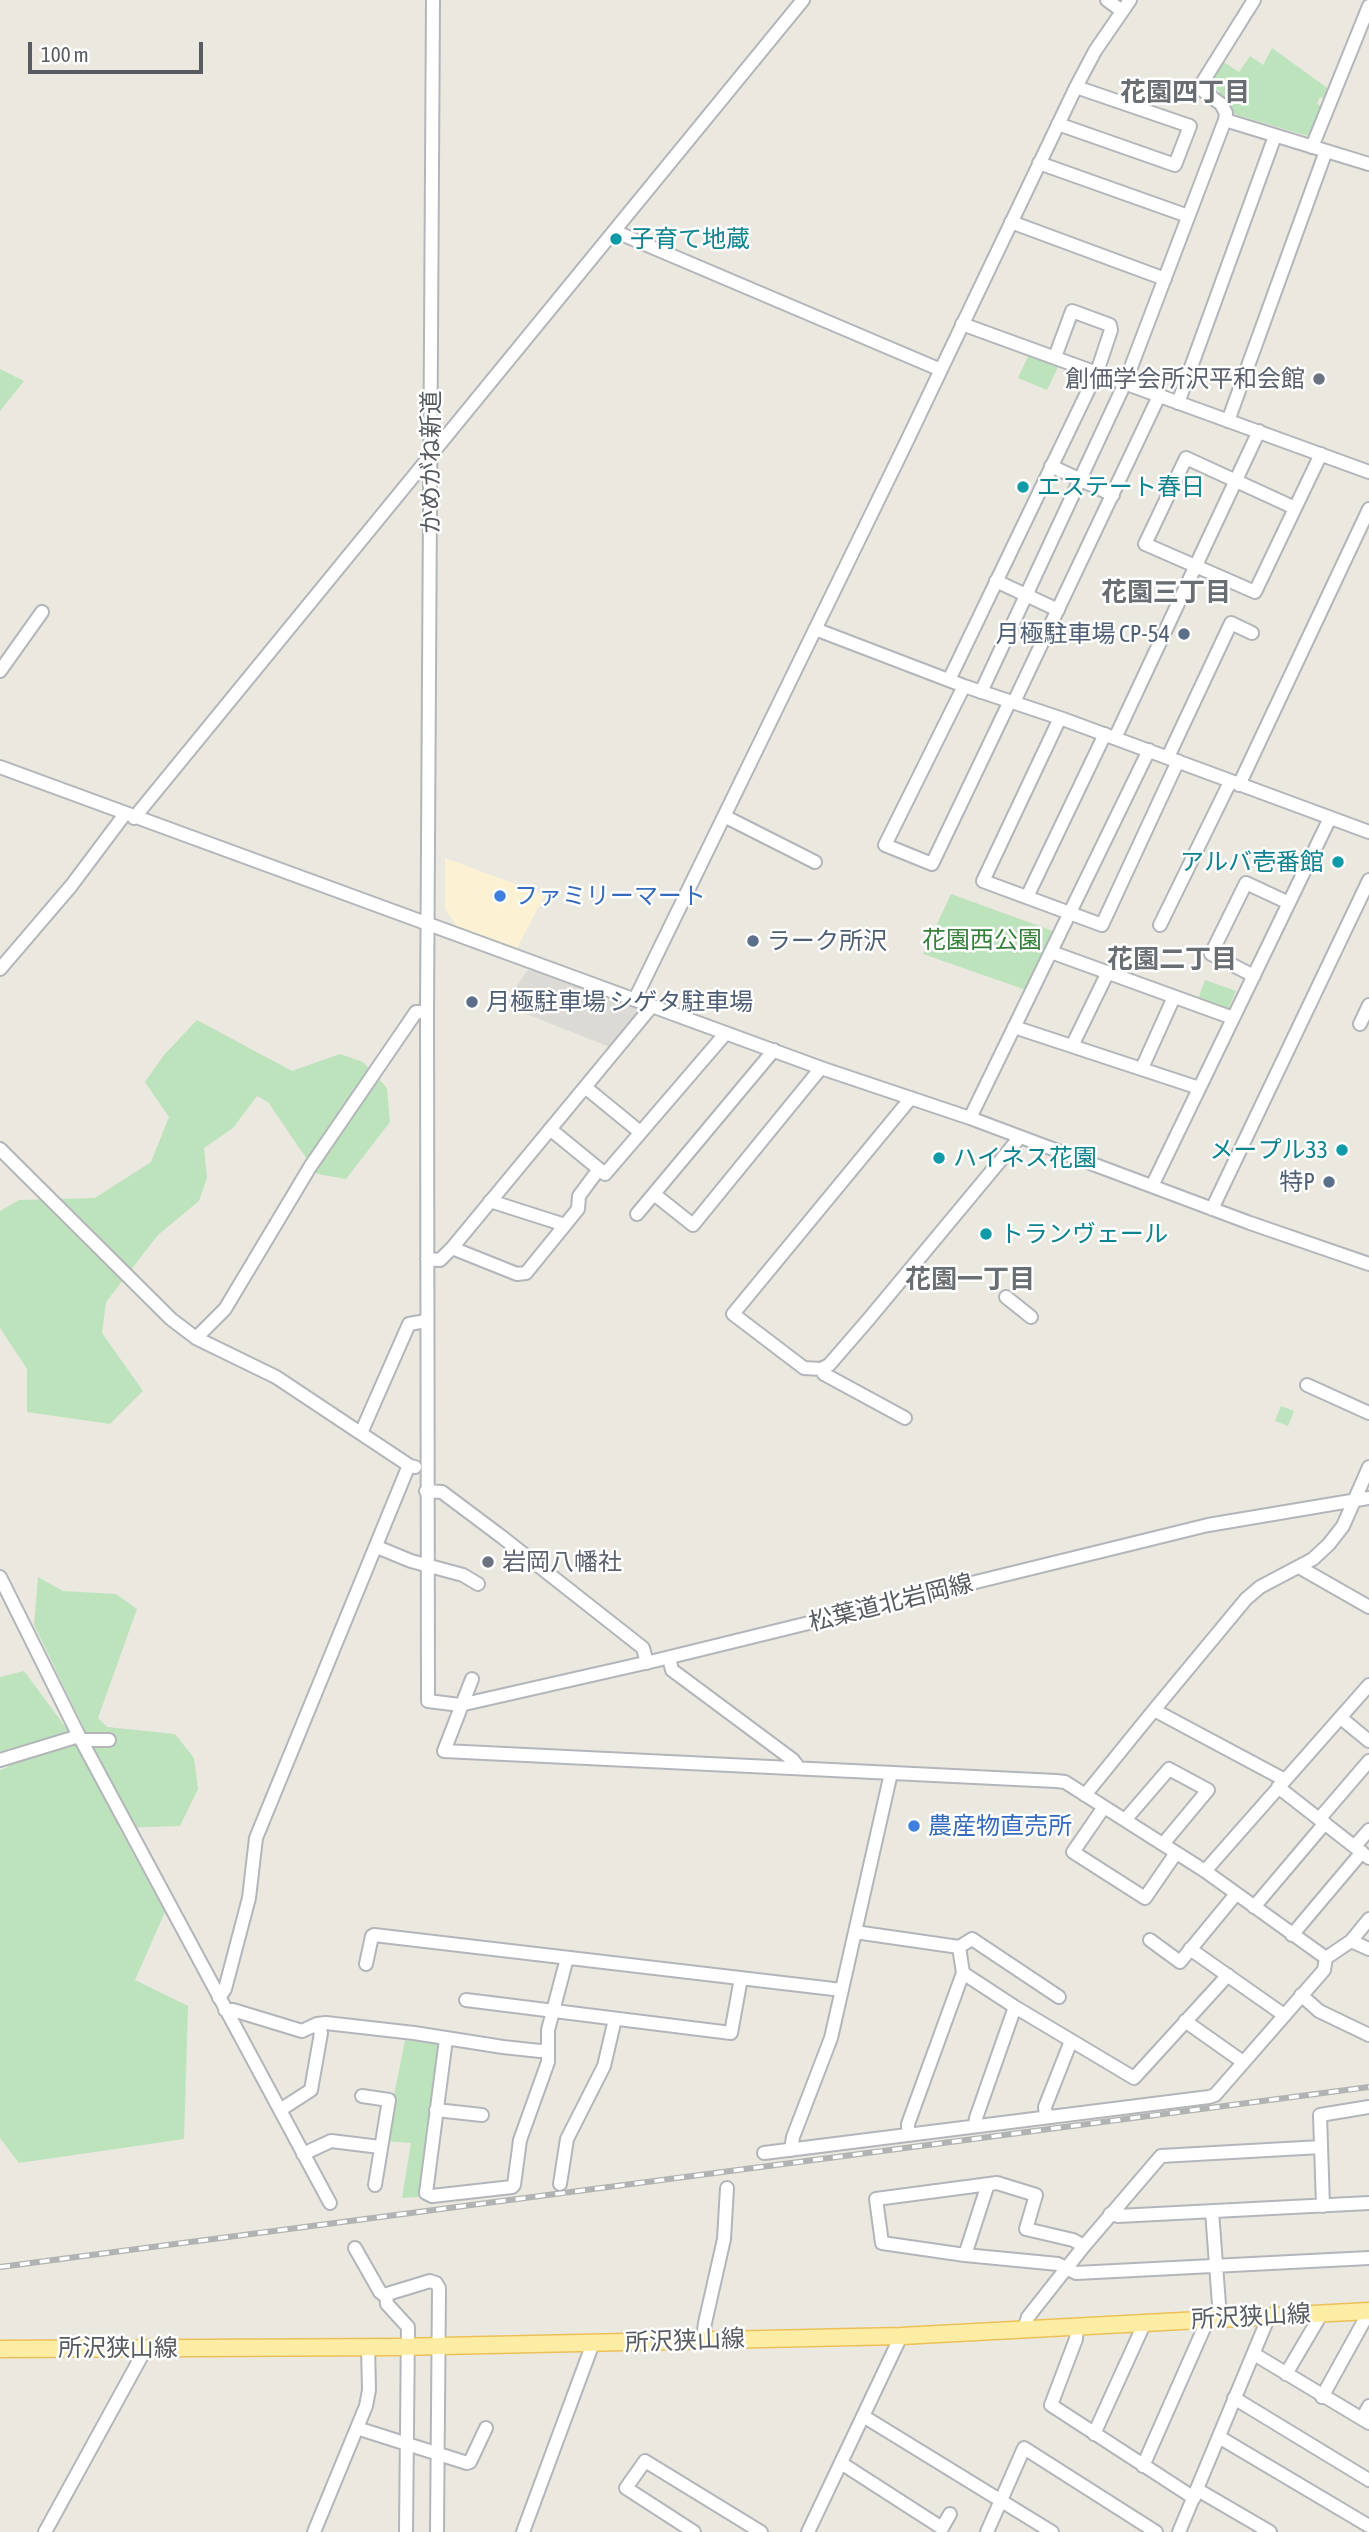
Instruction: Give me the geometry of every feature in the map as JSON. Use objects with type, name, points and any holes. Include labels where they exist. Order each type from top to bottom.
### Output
[{"type":"main road","name":"所沢狭山線","points":[[0,2349],[407,2347],[901,2336],[1369,2312]]},
{"type":"street","name":"かめがね新道","points":[[428,1702],[426,1321],[433,0]]},
{"type":"street","points":[[0,970],[431,453],[803,0]]},
{"type":"street","points":[[1107,0],[1122,11]]},
{"type":"street","points":[[635,999],[1076,87],[1095,51],[1130,0]]},
{"type":"street","points":[[981,692],[1125,383],[1225,120],[1226,113],[1222,104],[1199,88],[1254,0]]},
{"type":"street","points":[[1312,147],[1369,6]]},
{"type":"street","points":[[1058,124],[1175,165],[1190,126],[1076,87]]},
{"type":"street","points":[[1225,120],[1369,164]]},
{"type":"street","points":[[1178,403],[1276,136]]},
{"type":"street","points":[[1228,421],[1326,151]]},
{"type":"street","points":[[1039,163],[1188,216]]},
{"type":"street","points":[[1011,222],[1165,279]]},
{"type":"street","points":[[614,231],[941,370]]},
{"type":"street","points":[[949,680],[1097,372],[1111,330],[1110,325],[1072,311],[1055,357]]},
{"type":"street","points":[[962,324],[1369,472]]},
{"type":"street","points":[[964,686],[885,845],[932,864],[1058,610],[1159,396]]},
{"type":"street","points":[[1027,897],[1196,566],[1259,431]]},
{"type":"street","points":[[1295,508],[1186,458],[1145,544],[1255,592],[1321,454]]},
{"type":"street","points":[[1051,466],[1113,495]]},
{"type":"street","points":[[1160,925],[1235,783],[1369,509]]},
{"type":"street","points":[[996,581],[1058,610]]},
{"type":"street","points":[[0,671],[42,612]]},
{"type":"street","points":[[1060,718],[983,881],[1102,925],[1231,623],[1252,633]]},
{"type":"street","points":[[815,629],[964,686],[1149,750],[1369,832]]},
{"type":"street","points":[[970,1118],[1149,750]]},
{"type":"street","points":[[0,767],[821,1068],[970,1118],[1212,1209],[1369,1264]]},
{"type":"street","points":[[724,816],[815,862]]},
{"type":"street","points":[[1152,1186],[1330,818]]},
{"type":"street","points":[[1212,1209],[1369,880]]},
{"type":"street","points":[[1254,976],[1211,954],[1246,883],[1289,903]]},
{"type":"street","points":[[1051,952],[1233,1018]]},
{"type":"street","points":[[1072,1046],[1108,972]]},
{"type":"street","points":[[1142,1068],[1174,997]]},
{"type":"street","points":[[1360,1024],[1369,1005]]},
{"type":"street","points":[[427,1259],[440,1260],[452,1248],[652,1006]]},
{"type":"street","points":[[196,1338],[225,1309],[310,1167],[416,1012],[427,1012]]},
{"type":"street","points":[[1014,1027],[1199,1088]]},
{"type":"street","points":[[550,1129],[605,1174],[726,1032]]},
{"type":"street","points":[[637,1214],[774,1050]]},
{"type":"street","points":[[654,1194],[693,1225],[821,1068]]},
{"type":"street","points":[[585,1087],[640,1132]]},
{"type":"street","points":[[911,1098],[733,1314],[804,1368],[821,1369],[829,1364],[1020,1137]]},
{"type":"street","points":[[0,1149],[171,1319],[196,1338],[276,1377],[409,1465],[426,1467]]},
{"type":"street","points":[[452,1248],[522,1274],[526,1273],[578,1209],[579,1196],[599,1169]]},
{"type":"street","points":[[490,1202],[565,1225]]},
{"type":"street","points":[[1006,1297],[1031,1317]]},
{"type":"street","points":[[361,1433],[409,1324],[426,1321]]},
{"type":"street","points":[[821,1369],[824,1374],[905,1418]]},
{"type":"street","points":[[1307,1385],[1369,1413]]},
{"type":"street","points":[[219,1998],[225,1989],[249,1898],[256,1838],[409,1465]]},
{"type":"street","points":[[1086,1795],[1246,1599],[1321,1552],[1336,1536],[1369,1467]]},
{"type":"street","points":[[426,1492],[442,1492],[502,1537],[643,1648],[647,1663]]},
{"type":"street","name":"松葉道北岩岡線","points":[[428,1702],[460,1705],[668,1658],[1208,1525],[1369,1498]]},
{"type":"street","points":[[377,1547],[463,1575],[478,1584]]},
{"type":"street","points":[[1299,1567],[1369,1607]]},
{"type":"street","points":[[0,1577],[80,1738],[331,2203]]},
{"type":"street","points":[[668,1658],[672,1670],[793,1760],[799,1768]]},
{"type":"street","points":[[472,1679],[444,1751],[1065,1782],[1205,1871],[1326,1958]]},
{"type":"street","points":[[1205,1871],[1369,1685]]},
{"type":"street","points":[[1154,1710],[1282,1784],[1322,1821],[1362,1852]]},
{"type":"street","points":[[1341,1718],[1369,1741]]},
{"type":"street","points":[[0,1759],[80,1738],[109,1740]]},
{"type":"street","points":[[1254,1907],[1369,1761]]},
{"type":"street","points":[[1125,1820],[1169,1769],[1208,1790],[1163,1844]]},
{"type":"street","points":[[791,2150],[793,2137],[831,2038],[891,1773]]},
{"type":"street","points":[[1104,1807],[1073,1852],[1145,1898],[1176,1853]]},
{"type":"street","points":[[1292,1935],[1362,1852],[1369,1830]]},
{"type":"street","points":[[1150,1940],[1180,1962],[1236,1894]]},
{"type":"street","points":[[764,2153],[1215,2095],[1324,1970],[1326,1958],[1351,1941],[1369,1919]]},
{"type":"street","points":[[855,1932],[959,1947],[972,1939],[1059,1997]]},
{"type":"street","points":[[366,1964],[374,1935],[842,1990]]},
{"type":"street","points":[[1351,1941],[1369,1950]]},
{"type":"street","points":[[908,2133],[908,2124],[963,1973],[959,1947]]},
{"type":"street","points":[[1190,1950],[1284,2015]]},
{"type":"street","points":[[446,2039],[425,2189],[427,2195],[512,2187],[520,2143],[547,2066],[548,2030],[567,1958]]},
{"type":"street","points":[[963,1973],[1134,2078],[1228,1975]]},
{"type":"street","points":[[466,2000],[731,2033],[741,1978]]},
{"type":"street","points":[[1301,1995],[1319,2011],[1369,2035]]},
{"type":"street","points":[[975,2125],[1015,2007]]},
{"type":"street","points":[[225,2010],[233,2010],[302,2031],[317,2024],[390,2030],[540,2051],[548,2049]]},
{"type":"street","points":[[561,2184],[567,2140],[604,2066],[615,2019]]},
{"type":"street","points":[[1185,2021],[1243,2062]]},
{"type":"street","points":[[280,2110],[309,2094],[311,2090],[321,2033],[317,2024]]},
{"type":"street","points":[[1045,2117],[1045,2107],[1071,2041]]},
{"type":"street","points":[[362,2096],[389,2100],[375,2185]]},
{"type":"street","points":[[1323,2206],[1320,2115],[1369,2107]]},
{"type":"street","points":[[436,2110],[482,2115]]},
{"type":"street","points":[[303,2154],[331,2141],[380,2147]]},
{"type":"street","points":[[1024,2329],[1028,2317],[1084,2246],[1161,2156],[1321,2147]]},
{"type":"street","points":[[1084,2246],[1073,2240],[1026,2229],[1036,2196],[998,2183],[876,2199],[882,2243],[1058,2264],[1076,2273],[1369,2258]]},
{"type":"street","points":[[965,2255],[988,2184]]},
{"type":"street","points":[[703,2340],[724,2239],[727,2188]]},
{"type":"street","points":[[1110,2214],[1118,2216],[1369,2203]]},
{"type":"street","points":[[1143,2466],[1214,2318],[1216,2266],[1212,2211]]},
{"type":"street","points":[[355,2248],[380,2292],[386,2295],[428,2282],[436,2283],[439,2288],[437,2532]]},
{"type":"street","points":[[386,2295],[387,2304],[408,2327],[406,2532]]},
{"type":"street","points":[[1322,2397],[1369,2312]]},
{"type":"street","points":[[1286,2374],[1322,2313]]},
{"type":"street","points":[[1180,2532],[1269,2316]]},
{"type":"street","points":[[1094,2434],[1145,2322]]},
{"type":"street","points":[[1077,2326],[1076,2339],[1050,2403],[1143,2466],[1270,2532]]},
{"type":"street","points":[[814,2530],[841,2463],[901,2336]]},
{"type":"street","points":[[523,2532],[593,2343]]},
{"type":"street","points":[[314,2532],[366,2406],[369,2390],[368,2347]]},
{"type":"street","points":[[45,2532],[146,2348]]},
{"type":"street","points":[[1254,2354],[1365,2421],[1369,2406]]},
{"type":"street","points":[[1234,2398],[1369,2480]]},
{"type":"street","points":[[863,2416],[1052,2532]]},
{"type":"street","points":[[363,2430],[470,2462],[486,2428]]},
{"type":"street","points":[[1219,2437],[1369,2526]]},
{"type":"street","points":[[987,2532],[1024,2448],[1156,2532]]},
{"type":"street","points":[[694,2532],[626,2488],[645,2461],[761,2532]]},
{"type":"street","points":[[841,2463],[942,2528],[950,2514]]},
{"type":"shaded area","points":[[445,858],[545,895],[517,948],[457,926],[445,909]]},
{"type":"shaded area","points":[[534,970],[641,1009],[642,1013],[612,1048],[504,1005],[527,971]]},
{"type":"green space","points":[[1272,48],[1330,90],[1327,100],[1320,97],[1317,104],[1323,107],[1311,137],[1237,115],[1219,95],[1220,91],[1215,93],[1210,89],[1209,81],[1222,61],[1239,72],[1250,56],[1263,65]]},
{"type":"green space","points":[[1030,352],[1060,363],[1047,390],[1018,378]]},
{"type":"green space","points":[[0,369],[24,381],[0,411]]},
{"type":"green space","name":"花園西公園","points":[[951,894],[1053,931],[1026,990],[923,954]]},
{"type":"green space","points":[[1205,980],[1236,991],[1228,1010],[1198,999]]},
{"type":"green space","points":[[197,1020],[292,1071],[340,1054],[363,1062],[387,1088],[390,1122],[346,1179],[317,1174],[268,1102],[257,1096],[233,1128],[204,1148],[207,1178],[199,1201],[158,1235],[106,1302],[102,1333],[143,1391],[110,1424],[27,1412],[27,1369],[0,1328],[0,1211],[19,1200],[95,1198],[151,1162],[169,1117],[145,1082],[164,1055]]},
{"type":"green space","points":[[1281,1406],[1294,1411],[1288,1426],[1275,1421]]},
{"type":"green space","points":[[38,1577],[63,1591],[116,1594],[137,1609],[98,1718],[107,1727],[175,1734],[194,1758],[198,1789],[180,1826],[119,1828],[165,1912],[135,1980],[188,2006],[184,2139],[19,2163],[0,2138],[0,1770],[8,1767],[0,1759],[0,1677],[24,1671],[67,1729],[83,1726],[34,1625]]},
{"type":"green space","points":[[405,2040],[442,2045],[418,2197],[402,2198],[411,2143],[385,2141]]},
{"type":"railway","points":[[0,2267],[1369,2087]]},
{"type":"place","name":"子育て地蔵","points":[[616,239]]},
{"type":"place","name":"創価学会所沢平和会館","points":[[1319,379]]},
{"type":"place","name":"エステート春日","points":[[1023,487]]},
{"type":"place","name":"月極駐車場 CP-54","points":[[1184,634]]},
{"type":"place","name":"アルバ壱番館","points":[[1338,862]]},
{"type":"place","name":"ファミリーマート","points":[[500,896]]},
{"type":"place","name":"ラーク所沢","points":[[753,941]]},
{"type":"place","name":"月極駐車場 シゲタ駐車場","points":[[472,1002]]},
{"type":"place","name":"メープル33","points":[[1342,1150]]},
{"type":"place","name":"ハイネス花園","points":[[939,1158]]},
{"type":"place","name":"特P","points":[[1329,1182]]},
{"type":"place","name":"トランヴェール","points":[[986,1234]]},
{"type":"place","name":"岩岡八幡社","points":[[488,1562]]},
{"type":"place","name":"農産物直売所","points":[[914,1826]]},
{"type":"district","name":"花園四丁目","points":[[1185,93]]},
{"type":"district","name":"花園三丁目","points":[[1166,593]]},
{"type":"district","name":"花園二丁目","points":[[1172,960]]},
{"type":"district","name":"花園一丁目","points":[[970,1280]]}]
